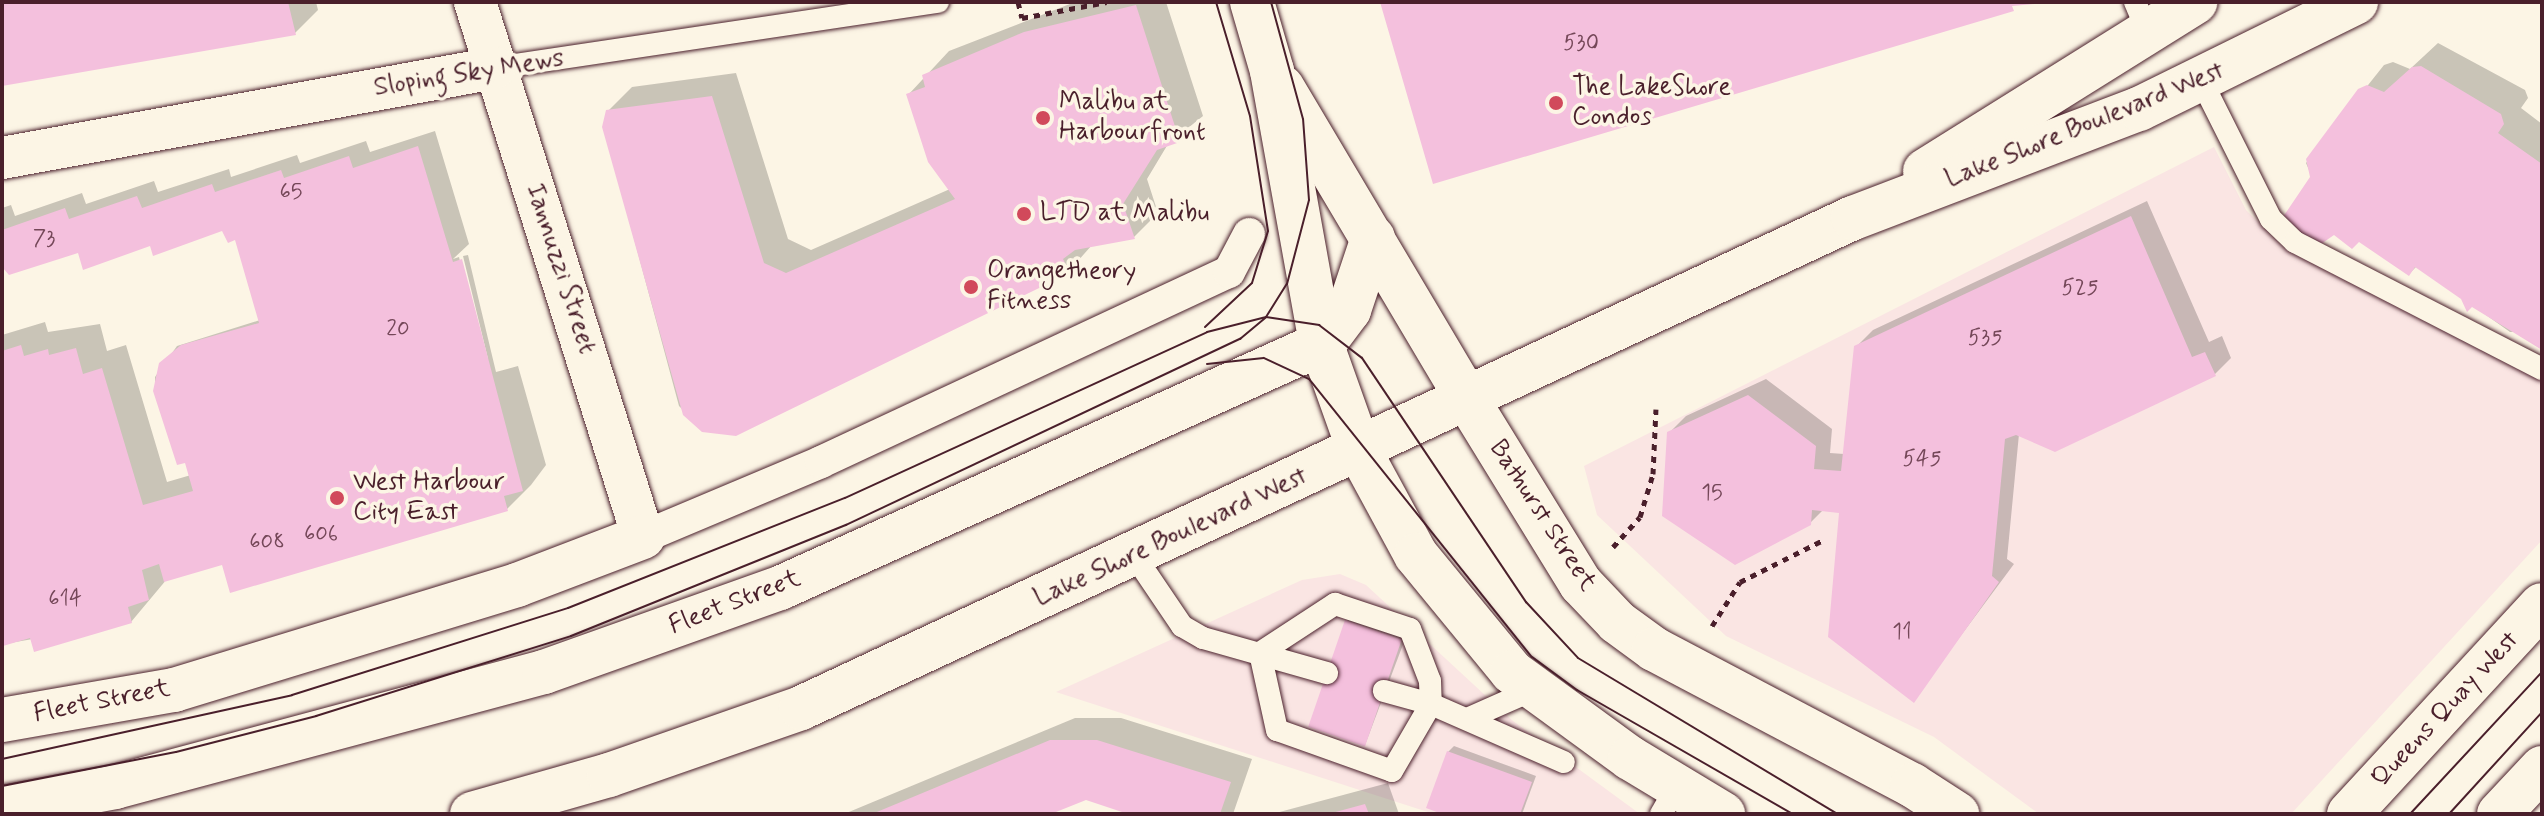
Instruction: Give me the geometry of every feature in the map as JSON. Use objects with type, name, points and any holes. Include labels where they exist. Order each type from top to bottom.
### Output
[{"type":"main road","name":"Bathurst Street","points":[[1252,2],[1272,71],[1321,343],[1359,450],[1416,555],[1512,672],[1669,800],[1723,814]]},
{"type":"main road","name":"Lake Shore Boulevard West","points":[[1853,218],[2141,16],[2195,2]]},
{"type":"main road","name":"Lake Shore Boulevard West","points":[[472,814],[609,775],[801,708],[1853,218],[2202,82],[2356,2]]},
{"type":"main road","name":"Bathurst Street","points":[[1272,71],[1581,584],[1617,622],[1654,649],[1912,785],[1957,814]]},
{"type":"main road","name":"Fleet Street","points":[[2,808],[115,787],[559,667],[780,588],[1321,343],[1334,334],[1349,310],[1373,238]]},
{"type":"main road","name":"Fleet Street","points":[[2,720],[174,690],[517,585],[643,537]]},
{"type":"main road","name":"Queens Quay West","points":[[2349,814],[2542,605]]},
{"type":"main road","points":[[2499,814],[2542,768]]},
{"type":"street","name":"Iannuzzi Street","points":[[475,2],[643,537]]},
{"type":"street","name":"Sloping Sky Mews","points":[[2,158],[495,68]]},
{"type":"street","name":"Fleet Street","points":[[643,537],[821,462],[1229,272],[1249,234]]},
{"type":"lane","name":"Sloping Sky Mews","points":[[495,68],[938,2]]},
{"type":"lane","points":[[2202,82],[2271,219],[2295,242],[2542,369]]},
{"type":"lane","points":[[1134,555],[1182,626],[1203,638],[1327,673]]},
{"type":"lane","points":[[1335,604],[1410,629],[1430,681],[1431,704],[1392,771],[1277,730],[1260,653],[1335,604]]},
{"type":"lane","points":[[1467,719],[1535,689]]},
{"type":"lane","points":[[1384,691],[1431,704],[1564,762]]},
{"type":"path","points":[[1018,2],[1022,18],[1107,2]]},
{"type":"path","points":[[1613,547],[1640,517],[1653,474],[1656,409]]},
{"type":"path","points":[[1706,636],[1740,582],[1825,539]]},
{"type":"shaded area","points":[[2214,147],[2246,210],[2283,247],[2542,378],[2542,540],[2291,814],[2039,814],[1934,737],[1726,636],[1597,515],[1584,466]]},
{"type":"shaded area","points":[[1340,574],[1366,585],[1513,721],[1640,814],[1434,814],[1056,692],[1302,580]]},
{"type":"building","points":[[2,2],[288,2],[296,35],[2,86]]},
{"type":"building","name":"The LakeShore Condos","points":[[1380,2],[2044,3],[2012,6],[2014,11],[1433,184]]},
{"type":"building","name":"LTD at Malibu","points":[[1136,5],[1180,142],[1157,150],[1123,204],[1135,239],[1075,250],[1063,259],[1070,273],[736,436],[702,432],[683,415],[602,127],[606,110],[712,96],[764,263],[786,273],[955,199],[928,162],[906,94],[925,87],[922,75],[1024,32]]},
{"type":"building","points":[[2421,66],[2501,114],[2504,124],[2498,133],[2542,164],[2542,350],[2472,307],[2467,312],[2461,299],[2415,267],[2409,276],[2359,242],[2352,249],[2334,235],[2321,244],[2303,237],[2283,217],[2310,177],[2306,159],[2358,89],[2367,85],[2384,92],[2412,67]]},
{"type":"building","points":[[418,146],[453,262],[462,259],[523,491],[504,496],[508,511],[230,593],[222,565],[164,582],[159,564],[142,570],[149,600],[128,607],[132,623],[34,652],[30,638],[3,646],[2,351],[21,345],[24,356],[48,349],[49,355],[76,348],[83,374],[102,368],[143,505],[193,491],[185,463],[177,465],[153,391],[159,363],[181,345],[259,323],[235,240],[228,243],[222,231],[153,256],[150,246],[83,270],[78,253],[9,275],[2,267],[2,230],[65,208],[69,219],[137,196],[142,208],[212,184],[215,192],[281,170],[284,178],[349,156],[353,168]]},
{"type":"building","points":[[2131,216],[2192,357],[2205,352],[2216,376],[2055,452],[2016,435],[2005,439],[1992,576],[1999,582],[1914,703],[1828,637],[1839,513],[1812,510],[1811,525],[1735,565],[1662,516],[1667,432],[1748,395],[1816,446],[1814,469],[1841,471],[1854,346]]},
{"type":"building","points":[[1345,620],[1402,640],[1365,746],[1308,727]]},
{"type":"building","points":[[1050,740],[1097,740],[1231,782],[1220,814],[1128,814],[1086,800],[1051,814],[872,814]]},
{"type":"building","points":[[1447,751],[1532,782],[1520,814],[1442,814],[1426,808]]},
{"type":"building","points":[[1365,804],[1369,814],[1332,814],[1332,813]]},
{"type":"tram line","points":[[1205,327],[1252,283],[1268,231],[1250,116],[1216,2]]},
{"type":"tram line","points":[[2,786],[176,752],[316,716],[571,636],[846,525],[1240,339],[1266,317],[1287,284],[1309,200],[1303,119],[1271,2]]},
{"type":"tram line","points":[[2,759],[292,695],[568,608],[845,498],[1207,332],[1266,317],[1319,325],[1362,358],[1526,602],[1578,658],[1838,814]]},
{"type":"tram line","points":[[1207,364],[1264,358],[1309,379],[1532,657],[1577,690],[1793,814]]},
{"type":"tram line","points":[[2410,814],[2542,672]]},
{"type":"tram line","points":[[2449,814],[2542,712]]},
{"type":"place","name":"The LakeShore Condos","points":[[1556,103]]},
{"type":"place","name":"Malibu at Harbourfront","points":[[1043,118]]},
{"type":"place","name":"LTD at Malibu","points":[[1024,214]]},
{"type":"place","name":"Orangetheory Fitness","points":[[971,287]]},
{"type":"place","name":"West Harbour City East","points":[[337,498]]}]
